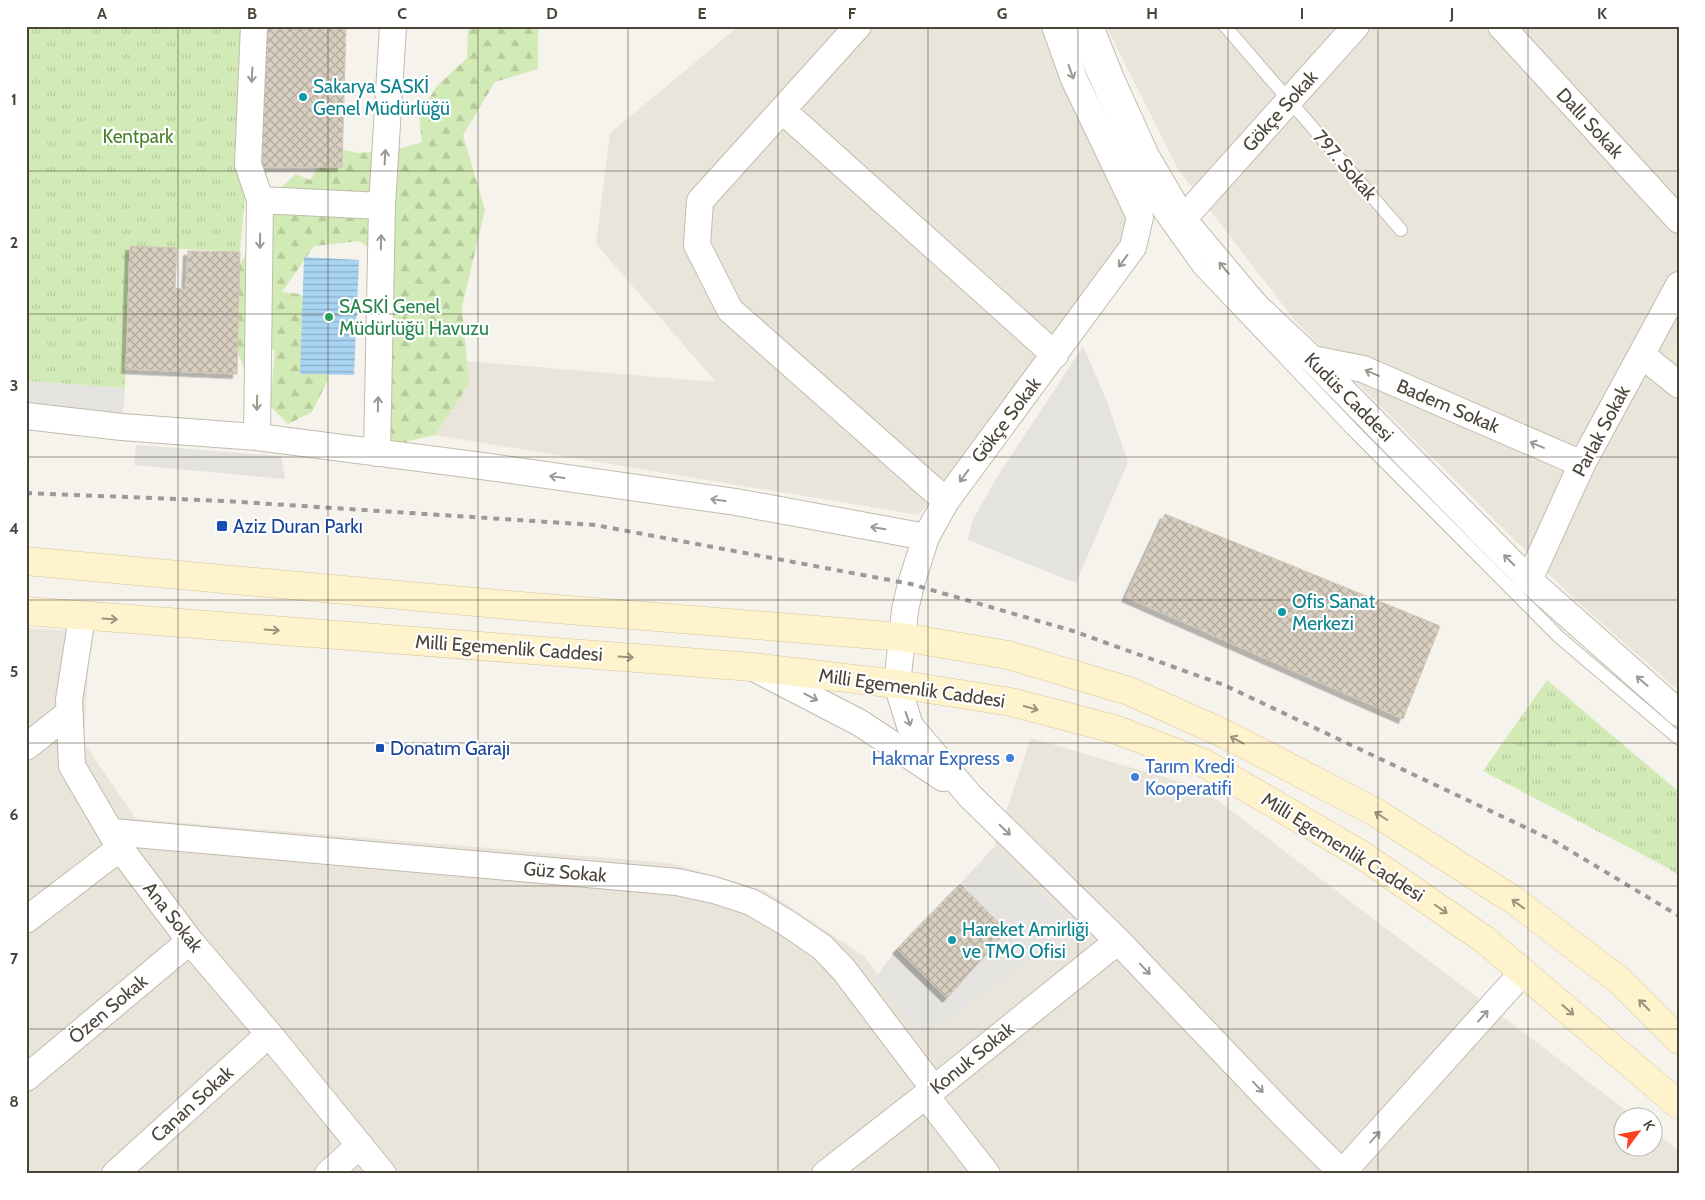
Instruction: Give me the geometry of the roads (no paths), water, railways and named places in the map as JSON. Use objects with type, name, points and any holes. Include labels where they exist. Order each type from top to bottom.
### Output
[{"type":"main road","name":"Milli Egemenlik Caddesi","points":[[26,561],[520,606],[902,637],[1008,655],[1129,691],[1227,735],[1375,812],[1515,902],[1619,980],[1679,1040]]},
{"type":"main road","name":"Milli Egemenlik Caddesi","points":[[26,612],[752,667],[897,684],[1020,705],[1114,729],[1204,763],[1362,855],[1485,940],[1679,1105]]},
{"type":"street","points":[[254,26],[248,164],[260,200],[256,437]]},
{"type":"street","points":[[858,26],[700,201],[697,245],[730,310],[946,500]]},
{"type":"street","name":"Gökçe Sokak","points":[[897,684],[905,610],[926,537],[946,500],[1133,247],[1140,217],[1074,79],[1055,26]]},
{"type":"street","name":"Kudüs Caddesi","points":[[1090,26],[1111,79],[1146,156],[1183,219],[1255,305],[1312,359],[1530,580],[1679,713]]},
{"type":"street","name":"Dallı Sokak","points":[[1501,26],[1679,220]]},
{"type":"street","name":"Gökçe Sokak","points":[[1183,219],[1355,27]]},
{"type":"street","points":[[377,453],[382,206],[394,28]]},
{"type":"street","points":[[782,110],[1054,355]]},
{"type":"street","points":[[260,200],[382,206]]},
{"type":"street","name":"Parlak Sokak","points":[[1530,580],[1582,464],[1679,285]]},
{"type":"street","points":[[1642,355],[1679,386]]},
{"type":"street","name":"Badem Sokak","points":[[1312,359],[1362,369],[1582,464]]},
{"type":"street","points":[[26,416],[122,427],[256,437],[377,453],[736,502],[926,537]]},
{"type":"street","name":"Ana Sokak","points":[[82,617],[69,700],[72,766],[116,840],[190,941],[270,1034],[383,1174]]},
{"type":"street","points":[[752,667],[860,723],[970,796]]},
{"type":"street","points":[[897,684],[910,726],[970,796],[1118,941],[1342,1173],[1523,972]]},
{"type":"street","points":[[26,747],[69,714]]},
{"type":"street","points":[[26,920],[116,840]]},
{"type":"street","name":"Güz Sokak","points":[[116,840],[677,882],[714,890],[751,902],[788,923],[822,947],[844,970],[987,1174]]},
{"type":"street","name":"Özen Sokak","points":[[26,1078],[190,941]]},
{"type":"street","name":"Konuk Sokak","points":[[826,1174],[1118,941]]},
{"type":"street","name":"Canan Sokak","points":[[115,1174],[270,1034]]},
{"type":"street","points":[[328,1174],[360,1144]]},
{"type":"lane","points":[[1072,26],[1149,198],[1199,268],[1352,428],[1559,637],[1679,739]]},
{"type":"lane","name":"797. Sokak","points":[[1225,26],[1401,230]]},
{"type":"water","name":"SASKİ Genel Müdürlüğü Havuzu","points":[[304,257],[359,260],[354,375],[300,374]]},
{"type":"railway","points":[[26,493],[225,501],[595,525],[911,584],[1073,631],[1224,685],[1554,841],[1679,916]]},
{"type":"place","name":"Sakarya SASKİ Genel Müdürlüğü","points":[[303,97]]},
{"type":"place","name":"SASKİ Genel Müdürlüğü Havuzu","points":[[329,317]]},
{"type":"place","name":"Aziz Duran Parkı","points":[[222,526]]},
{"type":"place","name":"Ofis Sanat Merkezi","points":[[1282,612]]},
{"type":"place","name":"Donatım Garajı","points":[[380,748]]},
{"type":"place","name":"Hakmar Express","points":[[1010,758]]},
{"type":"place","name":"Tarım Kredi Kooperatifi","points":[[1135,777]]},
{"type":"place","name":"Hareket Amirliği ve TMO Ofisi","points":[[952,940]]},
{"type":"park label","name":"Kentpark","points":[[138,136]]}]
